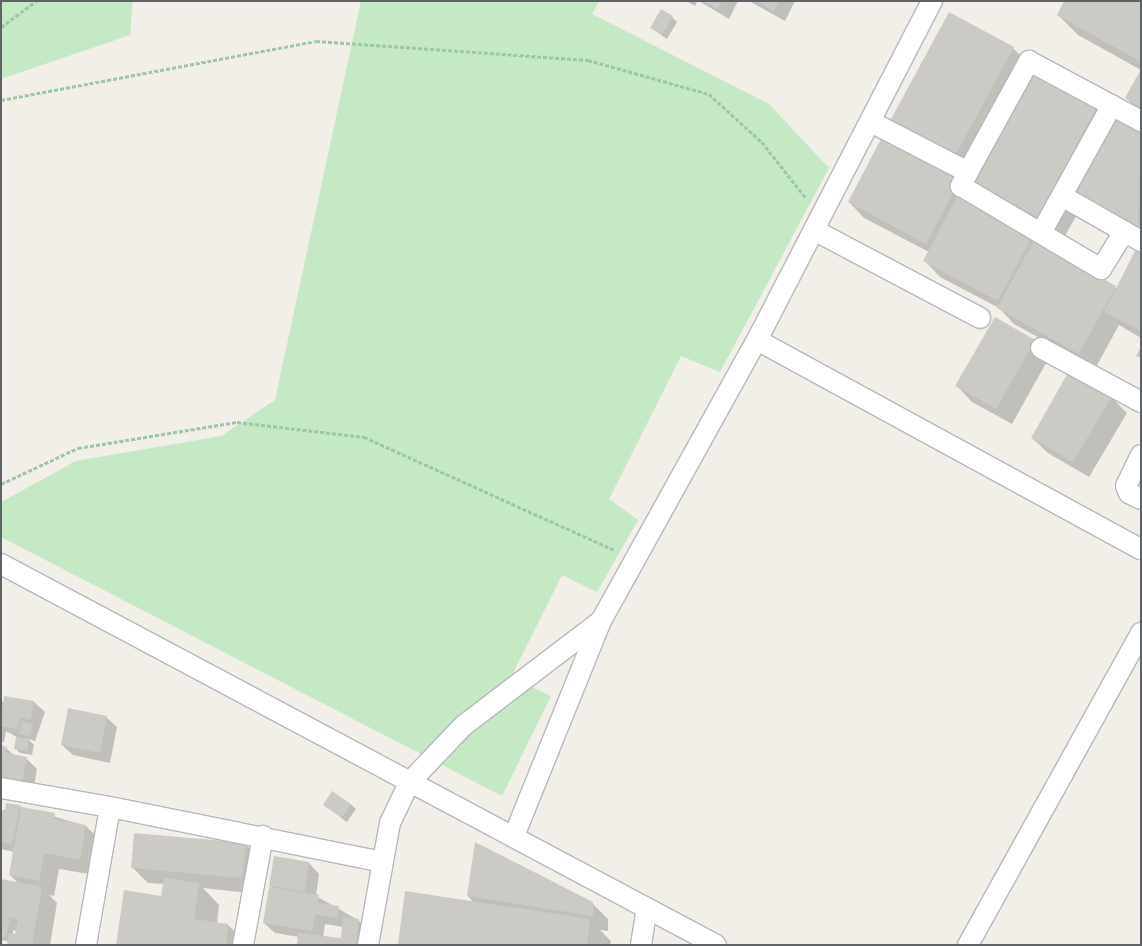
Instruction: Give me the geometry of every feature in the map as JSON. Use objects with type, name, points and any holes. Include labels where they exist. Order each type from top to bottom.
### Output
[{"type":"street","points":[[514,836],[601,621],[757,340],[871,122],[932,1]]},
{"type":"street","points":[[1062,196],[1137,238],[1101,269],[961,186],[1029,61],[1141,121]]},
{"type":"street","points":[[1041,233],[1112,105]]},
{"type":"street","points":[[871,122],[968,172]]},
{"type":"street","points":[[818,224],[980,318]]},
{"type":"street","points":[[757,340],[1141,549]]},
{"type":"street","points":[[1042,348],[1141,402]]},
{"type":"street","points":[[1141,455],[1126,486],[1129,492],[1141,499]]},
{"type":"street","points":[[1,564],[409,783],[514,836],[716,945]]},
{"type":"street","points":[[368,945],[390,823],[409,783],[463,726],[601,621]]},
{"type":"street","points":[[972,944],[1141,633]]},
{"type":"street","points":[[1,788],[262,836],[382,862]]},
{"type":"street","points":[[86,945],[110,807]]},
{"type":"street","points":[[243,945],[262,836]]},
{"type":"street","points":[[641,945],[648,908]]},
{"type":"path","points":[[1,26],[36,1]]},
{"type":"path","points":[[1,100],[316,41],[588,60],[709,94],[762,142],[818,224]]},
{"type":"path","points":[[1,484],[78,448],[237,422],[364,437],[635,560]]},
{"type":"green space","points":[[1,1],[133,1],[130,35],[1,79]]},
{"type":"green space","points":[[361,1],[599,1],[592,14],[769,104],[829,168],[720,372],[681,356],[609,499],[638,520],[597,592],[562,575],[511,677],[551,696],[502,796],[1,537],[1,502],[76,461],[221,436],[275,400]]},
{"type":"building","points":[[702,1],[722,1],[718,9]]},
{"type":"building","points":[[756,1],[779,1],[774,11]]},
{"type":"building","points":[[1064,1],[1141,1],[1141,62],[1057,15]]},
{"type":"building","points":[[661,9],[673,16],[662,35],[650,28]]},
{"type":"building","points":[[949,12],[1014,47],[955,156],[890,121]]},
{"type":"building","points":[[1032,68],[1098,105],[1075,147],[1081,150],[1042,220],[969,178]]},
{"type":"building","points":[[1141,69],[1141,107],[1125,98]]},
{"type":"building","points":[[1116,119],[1141,132],[1138,230],[1075,196]]},
{"type":"building","points":[[881,139],[960,180],[926,244],[848,202]]},
{"type":"building","points":[[958,195],[1033,235],[998,301],[923,261]]},
{"type":"building","points":[[1034,241],[1116,286],[1079,354],[997,308]]},
{"type":"building","points":[[1137,247],[1141,249],[1141,331],[1104,312]]},
{"type":"building","points":[[995,317],[1035,340],[996,409],[955,386]]},
{"type":"building","points":[[1141,346],[1141,358],[1136,356]]},
{"type":"building","points":[[1069,371],[1112,396],[1073,462],[1031,438]]},
{"type":"building","points":[[4,696],[34,701],[31,720],[20,718],[18,729],[1,726]]},
{"type":"building","points":[[68,708],[107,716],[100,753],[61,745]]},
{"type":"building","points":[[22,721],[33,724],[30,736],[19,734]]},
{"type":"building","points":[[16,737],[29,739],[27,751],[14,749]]},
{"type":"building","points":[[1,746],[7,747],[6,753],[27,757],[22,782],[1,778]]},
{"type":"building","points":[[332,791],[351,804],[342,818],[323,805]]},
{"type":"building","points":[[6,803],[20,805],[12,844],[1,841],[1,810],[5,811]]},
{"type":"building","points":[[21,807],[55,813],[54,819],[86,825],[80,860],[44,853],[39,881],[9,875]]},
{"type":"building","points":[[134,833],[246,843],[242,878],[131,868]]},
{"type":"building","points":[[475,842],[593,902],[593,916],[467,896]]},
{"type":"building","points":[[274,856],[309,862],[305,892],[269,886]]},
{"type":"building","points":[[164,878],[199,883],[194,919],[228,924],[226,945],[116,945],[124,890],[161,896]]},
{"type":"building","points":[[1,879],[42,887],[32,945],[1,945],[7,944],[9,933],[15,934],[18,919],[1,916]]},
{"type":"building","points":[[269,887],[319,895],[317,903],[339,906],[337,918],[315,914],[312,931],[263,923]]},
{"type":"building","points":[[405,891],[590,919],[587,945],[398,944]]},
{"type":"building","points":[[1,917],[10,918],[6,937],[1,936]]},
{"type":"building","points":[[343,917],[359,919],[356,945],[297,945],[298,933],[341,938]]}]
